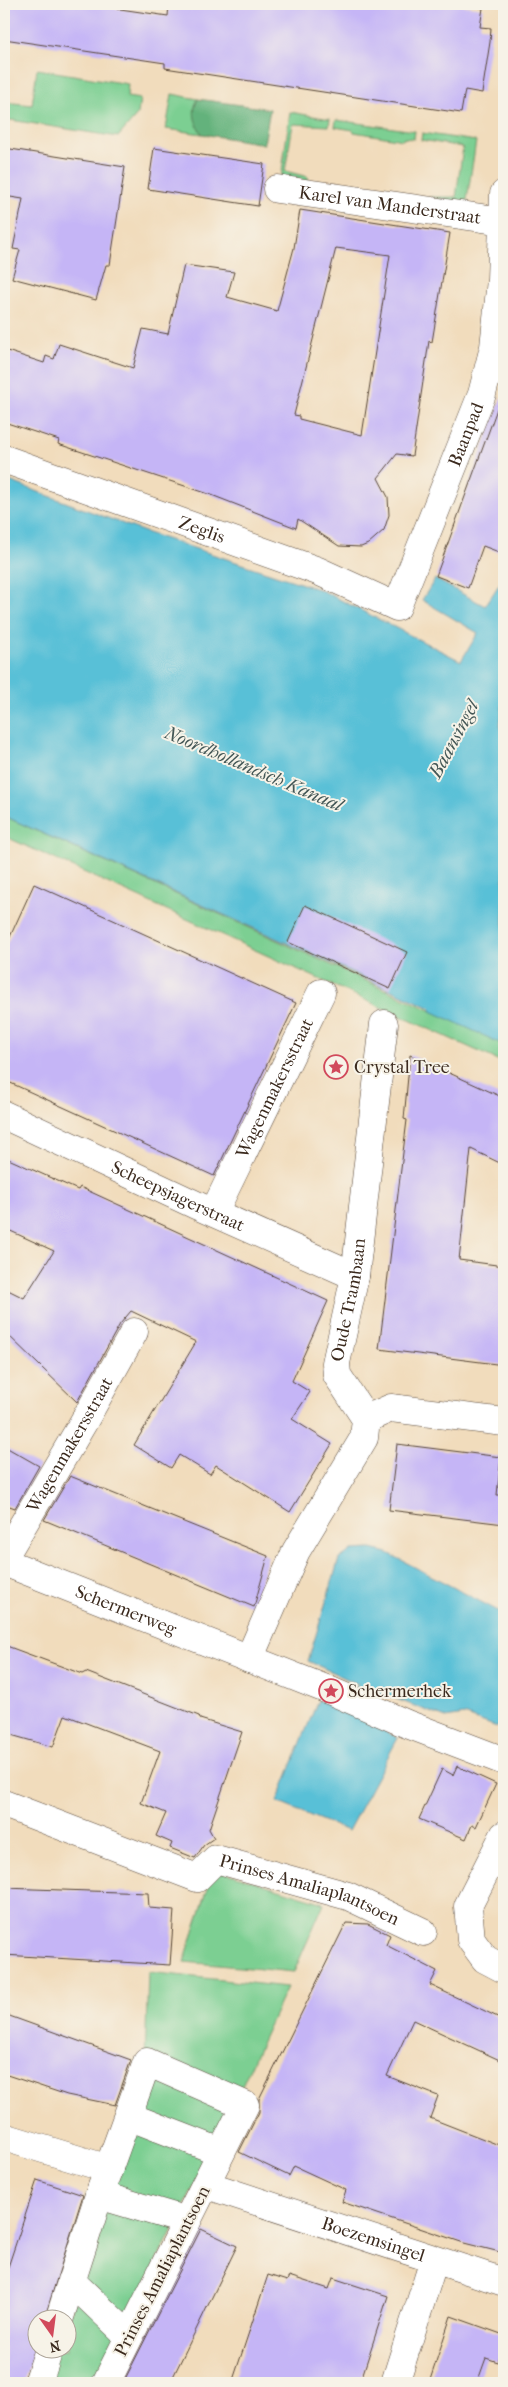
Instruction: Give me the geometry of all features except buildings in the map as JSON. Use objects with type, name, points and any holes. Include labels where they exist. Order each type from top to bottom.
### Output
[{"type":"street","name":"Karel van Manderstraat","points":[[277,189],[503,221]]},
{"type":"street","name":"Baanpad","points":[[397,607],[499,348],[504,194]]},
{"type":"street","name":"Zeglis","points":[[4,459],[318,571],[397,607]]},
{"type":"street","name":"Wagenmakersstraat","points":[[214,1212],[321,993]]},
{"type":"street","name":"Oude Trambaan","points":[[366,1419],[336,1375],[336,1363],[355,1276],[384,1024]]},
{"type":"street","name":"Scheepsjagerstraat","points":[[4,1115],[355,1276]]},
{"type":"street","name":"Wagenmakersstraat","points":[[4,1557],[83,1424],[134,1332]]},
{"type":"street","points":[[249,1658],[296,1551],[364,1438],[366,1419],[391,1408],[504,1422]]},
{"type":"street","name":"Schermerweg","points":[[4,1562],[504,1761]]},
{"type":"street","name":"Prinses Amaliaplantsoen","points":[[4,1804],[197,1878],[216,1859],[348,1896],[423,1932]]},
{"type":"street","points":[[494,1964],[471,1940],[468,1906],[504,1835]]},
{"type":"street","name":"Prinses Amaliaplantsoen","points":[[106,2383],[187,2220],[207,2185],[221,2152],[245,2105],[147,2062],[128,2116]]},
{"type":"street","points":[[62,2310],[99,2195],[100,2167],[128,2116],[221,2152]]},
{"type":"street","points":[[4,2137],[100,2167]]},
{"type":"street","name":"Boezemsingel","points":[[207,2185],[504,2282]]},
{"type":"street","points":[[99,2195],[187,2220]]},
{"type":"street","points":[[395,2383],[434,2260]]},
{"type":"street","points":[[71,2281],[129,2336]]},
{"type":"street","points":[[38,2383],[46,2360]]},
{"type":"green space","points":[[37,69],[128,84],[127,97],[140,99],[138,114],[118,137],[4,119],[4,102],[32,105]]},
{"type":"green space","points":[[172,94],[198,99],[195,108],[196,121],[202,134],[166,129]]},
{"type":"green space","points":[[198,99],[270,109],[264,144],[202,134],[197,126],[194,113]]},
{"type":"green space","points":[[290,112],[330,119],[329,126],[293,124],[285,171],[308,177],[309,181],[281,178]]},
{"type":"green space","points":[[336,120],[415,131],[414,139],[404,138],[403,140],[354,132],[353,130],[335,127]]},
{"type":"green space","points":[[422,133],[476,141],[466,206],[430,197],[456,197],[463,147],[421,140]]},
{"type":"green space","points":[[4,816],[494,1039],[504,1045],[504,1063],[4,836]]},
{"type":"green space","points":[[214,1869],[324,1903],[294,1972],[184,1962]]},
{"type":"green space","points":[[148,1972],[287,1987],[212,2151],[96,2383],[45,2383],[52,2360],[78,2360],[78,2310],[71,2310],[145,2062]]},
{"type":"water","points":[[4,479],[145,532],[321,590],[461,661],[478,633],[422,600],[435,579],[485,606],[504,577],[504,690],[500,728],[504,734],[504,1045],[431,1011],[431,1008],[4,816]]},
{"type":"water","points":[[371,1549],[388,1553],[504,1614],[504,1715],[497,1727],[464,1715],[446,1718],[378,1692],[366,1721],[398,1738],[348,1831],[277,1802],[318,1700],[345,1712],[358,1684],[308,1661],[339,1559],[352,1550]]},
{"type":"place","name":"Crystal Tree","points":[[336,1067]]},
{"type":"place","name":"Schermerhek","points":[[331,1691]]},
{"type":"water label","name":"Baansingel","points":[[453,739]]},
{"type":"water label","name":"Noordhollandsch Kanaal","points":[[254,768]]}]
